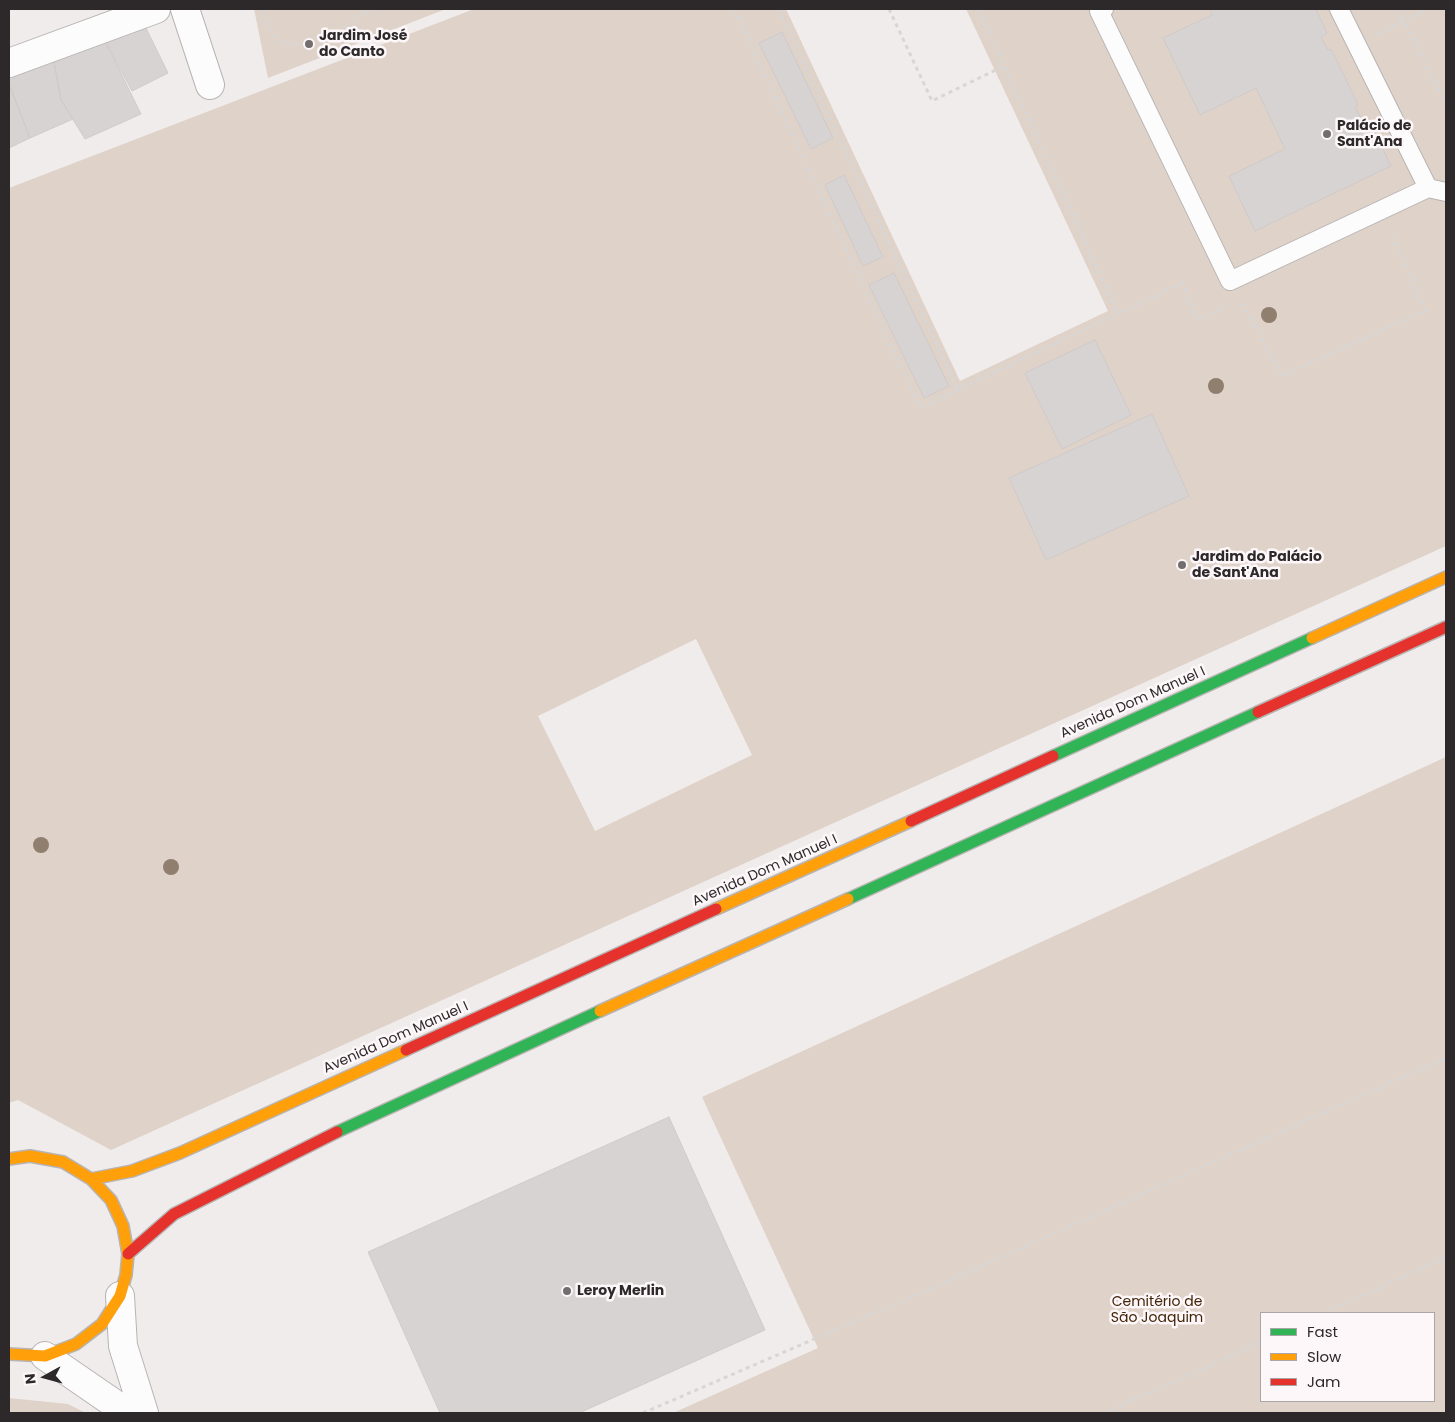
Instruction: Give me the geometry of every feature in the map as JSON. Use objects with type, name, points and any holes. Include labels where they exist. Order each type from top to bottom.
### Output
[{"type":"main road","name":"Avenida Dom Manuel I","points":[[92,1179],[132,1171],[180,1153],[1446,577]]},
{"type":"main road","points":[[128,1254],[174,1214],[352,1124],[1446,627]]},
{"type":"main road","points":[[9,1159],[30,1156],[63,1162],[92,1179],[111,1200],[123,1226],[128,1254],[126,1275],[120,1296],[102,1324],[76,1344],[45,1356],[9,1354]]},
{"type":"street","points":[[9,63],[156,9]]},
{"type":"street","points":[[185,9],[210,85]]},
{"type":"street","points":[[120,1296],[123,1346],[144,1413]]},
{"type":"street","points":[[45,1356],[128,1413]]},
{"type":"lane","points":[[1104,9],[1099,11],[1230,281],[1428,188],[1446,192]]},
{"type":"lane","points":[[1339,9],[1428,188]]},
{"type":"path","points":[[268,9],[262,14],[279,42],[310,46],[338,35],[359,14],[378,9]]},
{"type":"path","points":[[734,9],[920,408],[1119,315],[1182,283],[1199,320],[1227,305],[1230,281]]},
{"type":"path","points":[[778,9],[958,390]]},
{"type":"path","points":[[889,9],[932,101],[1004,66]]},
{"type":"path","points":[[978,9],[1119,315]]},
{"type":"path","points":[[1398,9],[1446,104]]},
{"type":"path","points":[[1405,22],[1428,9]]},
{"type":"path","points":[[1230,281],[1282,376],[1426,310],[1381,210]]},
{"type":"path","points":[[643,1413],[953,1279],[1446,1058]]},
{"type":"path","points":[[1326,1312],[1446,1257]]},
{"type":"path","points":[[1104,1413],[1260,1342]]},
{"type":"green space","name":"Jardim José do Canto","points":[[254,9],[446,9],[268,78]]},
{"type":"green space","name":"Jardim do Palácio de Sant'Ana","points":[[474,9],[786,9],[960,381],[1108,311],[966,9],[1446,9],[1446,546],[111,1150],[18,1100],[9,1103],[9,188]],"holes":[[[696,639],[752,755],[595,831],[538,716]]]},
{"type":"green space","name":"Cemitério de São Joaquim","points":[[1446,757],[1446,1413],[673,1413],[818,1348],[702,1097]]},
{"type":"green space","points":[[9,1398],[68,1404],[86,1413],[9,1413]]},
{"type":"building","name":"Palácio de Sant'Ana","points":[[1210,9],[1316,9],[1327,33],[1321,37],[1328,50],[1331,49],[1345,77],[1358,105],[1355,106],[1361,119],[1367,116],[1391,166],[1255,231],[1229,176],[1285,149],[1256,88],[1200,115],[1163,38],[1212,15]]},
{"type":"building","points":[[144,24],[168,73],[132,91],[106,43]]},
{"type":"building","points":[[782,32],[833,138],[811,149],[759,43]]},
{"type":"building","points":[[102,35],[141,114],[85,139],[61,100],[53,56]]},
{"type":"building","points":[[53,56],[61,100],[73,119],[30,138],[9,84],[9,73]]},
{"type":"building","points":[[9,84],[30,138],[9,148]]},
{"type":"building","points":[[844,175],[883,257],[863,266],[825,185]]},
{"type":"building","points":[[894,273],[949,386],[924,398],[869,285]]},
{"type":"building","points":[[1095,340],[1131,415],[1062,449],[1025,373]]},
{"type":"building","points":[[1152,414],[1189,496],[1046,560],[1009,478]]},
{"type":"building","name":"Leroy Merlin","points":[[669,1117],[765,1330],[579,1413],[440,1413],[368,1252]]},
{"type":"traffic: fast","points":[[1053,756],[1312,638]]},
{"type":"traffic: fast","points":[[848,899],[1258,712]]},
{"type":"traffic: fast","points":[[337,1132],[600,1011]]},
{"type":"traffic: slow","points":[[1312,638],[1446,577]]},
{"type":"traffic: slow","points":[[716,909],[911,821]]},
{"type":"traffic: slow","points":[[600,1011],[848,899]]},
{"type":"traffic: slow","points":[[91,1179],[132,1171],[180,1153],[406,1050]]},
{"type":"traffic: slow","points":[[9,1159],[30,1156],[63,1162],[91,1179],[111,1200],[123,1226],[128,1254],[126,1275],[120,1296],[102,1324],[76,1344],[45,1356],[9,1354]]},
{"type":"traffic: jam","points":[[1258,712],[1446,627]]},
{"type":"traffic: jam","points":[[911,821],[1053,756]]},
{"type":"traffic: jam","points":[[406,1050],[716,909]]},
{"type":"traffic: jam","points":[[128,1254],[174,1214],[337,1132]]},
{"type":"place","name":"Jardim José do Canto","points":[[309,44]]},
{"type":"place","name":"Palácio de Sant'Ana","points":[[1327,134]]},
{"type":"place","name":"Jardim do Palácio de Sant'Ana","points":[[1182,565]]},
{"type":"place","name":"Leroy Merlin","points":[[567,1291]]}]
